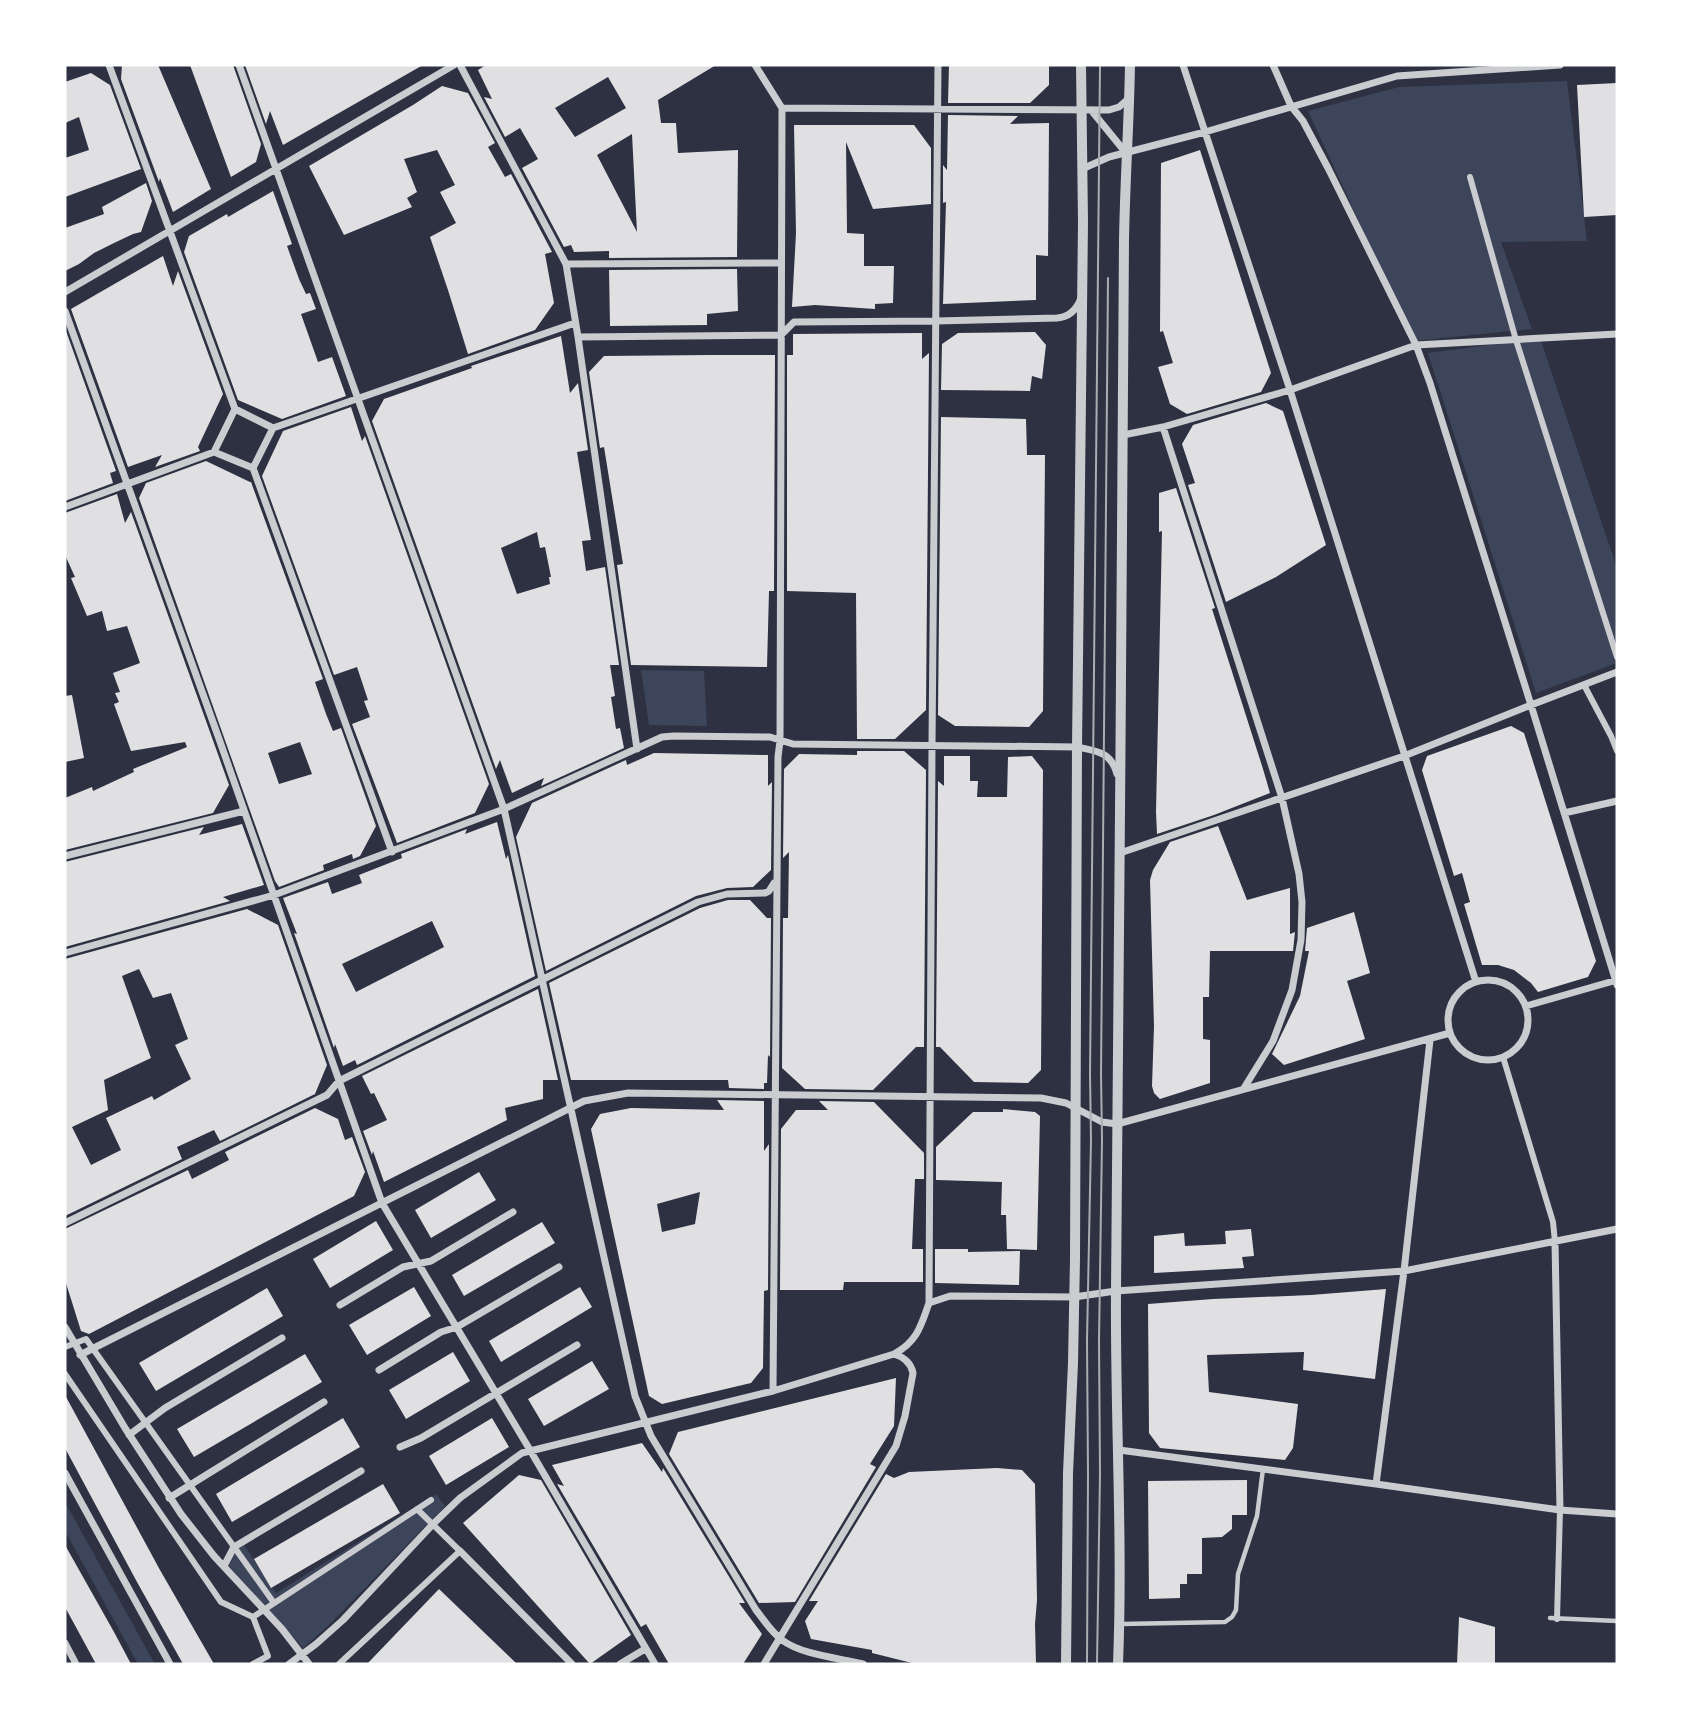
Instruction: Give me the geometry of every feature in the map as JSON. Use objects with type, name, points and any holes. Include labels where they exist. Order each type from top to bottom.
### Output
[{"type":"street","points":[[109,65],[235,409],[273,428]]},
{"type":"street","points":[[239,65],[504,809],[635,1396],[645,1423],[756,1610],[780,1638],[799,1649],[860,1664]]},
{"type":"street","points":[[65,292],[454,65]]},
{"type":"street","points":[[460,65],[566,264],[637,749]]},
{"type":"street","points":[[755,65],[782,108],[780,741],[776,879],[773,1391]]},
{"type":"street","points":[[289,1664],[343,1620],[433,1524],[470,1490],[516,1457],[530,1450],[773,1391],[894,1354],[904,1349],[918,1334],[929,1303],[938,65]]},
{"type":"street","points":[[1066,1664],[1068,1473],[1074,1297],[1077,747],[1083,169],[1086,110],[1081,65]]},
{"type":"street","points":[[1118,1664],[1119,1450],[1115,1369],[1124,226],[1130,65]]},
{"type":"street","points":[[1183,65],[1290,390],[1476,982]]},
{"type":"street","points":[[1273,65],[1291,106],[1303,121],[1328,168],[1416,345],[1617,982],[1526,1006]]},
{"type":"street","points":[[1083,169],[1109,157],[1397,76],[1560,65]]},
{"type":"street","points":[[782,108],[1110,110],[1126,102],[1130,95]]},
{"type":"street","points":[[1086,110],[1127,154]]},
{"type":"street","points":[[1470,177],[1516,340],[1617,657]]},
{"type":"street","points":[[566,264],[781,263]]},
{"type":"street","points":[[578,337],[781,335],[794,322],[1062,317],[1077,307],[1082,294]]},
{"type":"street","points":[[65,311],[382,1203],[655,1664]]},
{"type":"street","points":[[392,852],[253,468],[273,428],[575,323]]},
{"type":"street","points":[[1123,435],[1163,427],[1290,390],[1416,345],[1617,334]]},
{"type":"street","points":[[214,452],[235,409]]},
{"type":"street","points":[[1163,427],[1282,798],[1299,874],[1302,902],[1301,940],[1292,990],[1273,1041],[1244,1089]]},
{"type":"street","points":[[65,507],[214,452],[253,468]]},
{"type":"street","points":[[1120,853],[1405,757],[1617,673]]},
{"type":"street","points":[[1584,685],[1617,751]]},
{"type":"street","points":[[65,953],[274,895],[504,809],[662,737],[770,737],[793,744],[1077,747],[1099,752],[1109,758],[1115,765],[1120,783]]},
{"type":"street","points":[[1564,813],[1617,801]]},
{"type":"street","points":[[65,856],[244,811]]},
{"type":"street","points":[[65,1223],[327,1095],[339,1081],[698,902],[727,894],[765,894],[776,879]]},
{"type":"street","points":[[1494,980],[1504,983],[1514,988],[1526,1006],[1528,1030],[1523,1041],[1515,1050],[1495,1060],[1483,1060],[1463,1052],[1450,1033],[1449,1010],[1454,999],[1461,990],[1476,982],[1494,980]]},
{"type":"street","points":[[80,1355],[584,1101],[628,1093],[1041,1098],[1076,1107],[1102,1122],[1117,1124],[1450,1033]]},
{"type":"street","points":[[1376,1484],[1430,1040]]},
{"type":"street","points":[[1503,1057],[1553,1222],[1555,1242],[1560,1510],[1554,1619]]},
{"type":"street","points":[[340,1305],[402,1267],[431,1261],[513,1212]]},
{"type":"street","points":[[929,1303],[950,1296],[1074,1297],[1116,1291],[1404,1270],[1617,1229]]},
{"type":"street","points":[[379,1370],[559,1266]]},
{"type":"street","points":[[65,1327],[169,1498],[223,1566],[309,1664]]},
{"type":"street","points":[[130,1435],[165,1408],[282,1338]]},
{"type":"street","points":[[65,1347],[86,1339],[94,1348],[274,1603]]},
{"type":"street","points":[[400,1447],[421,1438],[577,1345]]},
{"type":"street","points":[[764,1664],[896,1446],[913,1373],[912,1367],[905,1359],[894,1354]]},
{"type":"street","points":[[65,1374],[221,1602],[253,1617],[268,1656],[253,1664]]},
{"type":"street","points":[[169,1498],[324,1402]]},
{"type":"street","points":[[1119,1450],[1560,1510],[1617,1514]]},
{"type":"street","points":[[223,1566],[234,1547],[361,1471]]},
{"type":"street","points":[[65,1473],[170,1664]]},
{"type":"street","points":[[253,1617],[431,1500]]},
{"type":"street","points":[[417,1509],[572,1664]]},
{"type":"street","points":[[339,1664],[460,1551]]},
{"type":"street","points":[[65,1643],[76,1664]]},
{"type":"street","points":[[620,1664],[645,1649]]},
{"type":"lane","points":[[1119,1625],[1225,1622],[1232,1617],[1236,1610],[1238,1574],[1257,1516],[1263,1469]]},
{"type":"lane","points":[[1554,1619],[1617,1621]]},
{"type":"shaded area","points":[[1567,81],[1587,241],[1501,242],[1532,329],[1414,341],[1308,111],[1399,87]]},
{"type":"shaded area","points":[[1540,338],[1617,568],[1617,663],[1536,693],[1428,353]]},
{"type":"shaded area","points":[[641,670],[704,671],[707,726],[649,725]]},
{"type":"shaded area","points":[[436,1494],[445,1506],[328,1626],[303,1648],[229,1566],[237,1550],[244,1545],[276,1593]]},
{"type":"shaded area","points":[[65,1502],[155,1664],[138,1664],[65,1531]]},
{"type":"building","points":[[122,65],[158,65],[211,189],[173,212],[160,178],[159,182],[121,79]]},
{"type":"building","points":[[190,65],[233,65],[261,144],[256,162],[231,177]]},
{"type":"building","points":[[245,65],[423,65],[283,145],[270,111],[266,124]]},
{"type":"building","points":[[486,65],[716,65],[658,100],[661,123],[676,123],[678,153],[738,150],[737,257],[609,258],[609,251],[574,252],[571,245],[564,247],[522,168],[538,159],[520,128],[505,137],[484,97],[492,99],[478,70]],"holes":[[[608,77],[626,108],[575,137],[555,108]],[[632,134],[637,232],[597,155]]]},
{"type":"building","points":[[949,65],[1049,65],[1049,85],[1030,103],[948,103]]},
{"type":"building","points":[[91,73],[110,85],[141,169],[65,197],[65,158],[89,150],[79,117],[65,123],[65,82]]},
{"type":"building","points":[[1617,83],[1617,215],[1584,217],[1577,85]]},
{"type":"building","points":[[442,86],[468,93],[495,143],[488,147],[505,177],[511,174],[552,252],[545,254],[554,303],[535,330],[468,354],[430,237],[456,223],[440,192],[455,185],[437,150],[404,159],[417,192],[407,198],[412,207],[344,235],[309,166]]},
{"type":"building","points":[[948,115],[1018,116],[1010,124],[1049,123],[1048,256],[1036,255],[1036,300],[943,304],[946,202],[943,203],[943,165],[947,170]]},
{"type":"building","points":[[794,125],[914,125],[931,148],[931,204],[873,209],[846,142],[847,233],[864,234],[864,266],[894,266],[893,303],[875,304],[875,309],[815,305],[792,307],[796,233]]},
{"type":"building","points":[[1200,150],[1271,373],[1261,392],[1187,414],[1170,404],[1158,367],[1173,363],[1163,331],[1160,332],[1161,163]]},
{"type":"building","points":[[146,183],[152,201],[141,232],[94,253],[65,271],[65,228],[104,214],[102,207]]},
{"type":"building","points":[[273,191],[292,244],[287,246],[299,279],[306,294],[310,293],[316,309],[301,314],[318,362],[332,357],[346,396],[282,419],[238,400],[184,252],[189,236]]},
{"type":"building","points":[[163,256],[173,286],[178,271],[223,394],[198,447],[200,451],[155,467],[162,455],[128,467],[71,309]]},
{"type":"building","points":[[737,269],[738,311],[707,314],[707,325],[610,326],[609,270]]},
{"type":"building","points":[[65,328],[116,471],[110,473],[113,483],[65,501]]},
{"type":"building","points":[[1035,332],[1046,345],[1042,379],[1032,376],[1030,391],[941,390],[942,344],[958,333]]},
{"type":"building","points":[[922,333],[922,359],[929,353],[926,710],[895,739],[857,739],[856,593],[787,591],[787,355],[793,355],[793,334]]},
{"type":"building","points":[[561,336],[570,393],[578,383],[588,450],[577,452],[591,540],[582,541],[586,571],[605,567],[619,665],[610,665],[615,696],[611,697],[616,729],[620,728],[624,748],[541,786],[544,778],[512,793],[500,760],[496,769],[372,421],[384,399],[472,368],[471,366]],"holes":[[[537,532],[540,548],[545,547],[550,584],[517,594],[501,548]]]},
{"type":"building","points":[[775,355],[774,591],[769,591],[767,667],[631,665],[617,565],[623,564],[604,447],[600,448],[589,372],[604,356]]},
{"type":"building","points":[[1266,403],[1283,411],[1326,545],[1276,577],[1226,602],[1188,485],[1195,483],[1182,444],[1193,425]]},
{"type":"building","points":[[351,407],[362,441],[365,436],[489,784],[475,813],[397,843],[352,724],[370,717],[364,701],[368,700],[357,667],[334,675],[262,476],[283,431]]},
{"type":"building","points":[[941,417],[1026,419],[1027,455],[1045,455],[1043,711],[1029,727],[955,726],[938,715]]},
{"type":"building","points":[[206,461],[251,482],[323,679],[315,682],[326,714],[333,731],[341,728],[376,826],[360,856],[353,859],[352,854],[323,865],[324,870],[279,887],[275,881],[139,498],[146,483]],"holes":[[[300,742],[312,774],[279,784],[268,753]]]},
{"type":"building","points":[[1176,488],[1270,793],[1157,834],[1162,531],[1159,532],[1159,493]]},
{"type":"building","points":[[117,494],[125,523],[131,512],[229,785],[213,813],[65,850],[65,798],[92,787],[93,791],[134,772],[133,769],[187,747],[185,742],[131,751],[114,704],[119,702],[115,693],[120,692],[113,673],[140,663],[127,626],[107,631],[102,611],[87,616],[71,578],[75,577],[65,555],[65,513]]},
{"type":"building","points":[[72,695],[84,758],[65,762],[65,696]]},
{"type":"building","points":[[1511,726],[1524,733],[1596,961],[1588,977],[1538,992],[1514,970],[1498,965],[1482,965],[1464,904],[1470,902],[1462,873],[1454,876],[1422,770],[1427,756]]},
{"type":"building","points":[[857,751],[904,751],[926,770],[924,1047],[916,1047],[873,1090],[805,1089],[782,1068],[783,918],[788,918],[789,852],[783,858],[784,769],[799,754],[857,755]]},
{"type":"building","points":[[654,753],[768,755],[768,786],[772,782],[771,870],[753,887],[727,888],[696,896],[546,971],[516,837],[532,803],[626,760],[627,765]]},
{"type":"building","points":[[944,756],[970,756],[970,781],[978,781],[977,797],[1007,797],[1008,757],[1032,756],[1043,770],[1041,1070],[1028,1083],[974,1082],[940,1047],[936,1047],[938,781],[944,786]]},
{"type":"building","points":[[497,822],[506,859],[508,855],[535,976],[357,1065],[355,1060],[343,1066],[335,1044],[334,1048],[283,898],[328,882],[332,894],[362,883],[359,875],[402,858],[401,854],[467,829],[465,834]],"holes":[[[432,921],[444,947],[356,992],[342,964]]]},
{"type":"building","points":[[242,824],[264,885],[223,897],[230,901],[65,947],[65,862],[204,827],[199,835]]},
{"type":"building","points":[[1218,826],[1247,900],[1290,888],[1290,934],[1295,932],[1293,951],[1210,951],[1209,997],[1203,997],[1203,1039],[1210,1040],[1210,1083],[1160,1099],[1152,1086],[1154,1026],[1150,880],[1170,842]]},
{"type":"building","points":[[728,900],[750,900],[767,918],[771,918],[770,1057],[768,1055],[767,1083],[764,1083],[764,1089],[729,1088],[728,1080],[571,1080],[549,983],[700,908]]},
{"type":"building","points":[[247,909],[278,925],[327,1065],[315,1094],[220,1141],[214,1130],[177,1147],[182,1159],[65,1216],[65,959]],"holes":[[[139,969],[153,998],[171,993],[188,1039],[175,1045],[191,1079],[154,1100],[152,1096],[106,1118],[121,1150],[91,1165],[72,1127],[108,1110],[104,1080],[151,1058],[122,976]]]},
{"type":"building","points":[[1354,912],[1370,973],[1347,981],[1365,1039],[1284,1065],[1272,1054],[1300,996],[1309,951],[1305,951],[1307,928]]},
{"type":"building","points":[[538,989],[558,1080],[543,1080],[543,1099],[505,1108],[507,1120],[384,1182],[363,1131],[387,1120],[362,1076]]},
{"type":"building","points":[[717,1100],[764,1101],[764,1151],[769,1144],[768,1290],[764,1291],[763,1368],[751,1383],[662,1404],[649,1396],[591,1129],[600,1114],[631,1108],[724,1110]],"holes":[[[700,1192],[695,1224],[662,1232],[657,1204]]]},
{"type":"building","points":[[819,1101],[874,1102],[924,1153],[924,1179],[915,1179],[912,1249],[923,1249],[923,1282],[844,1282],[843,1290],[780,1290],[781,1129],[796,1110],[828,1110]]},
{"type":"building","points":[[315,1108],[338,1119],[345,1140],[352,1137],[365,1172],[354,1196],[89,1334],[81,1331],[65,1280],[65,1229],[188,1170],[192,1179],[229,1160],[225,1152]]},
{"type":"building","points":[[1003,1109],[1035,1112],[1040,1116],[1037,1250],[1007,1249],[1006,1215],[1001,1215],[1002,1182],[936,1180],[936,1147],[973,1112],[1003,1112]]},
{"type":"building","points":[[479,1172],[496,1200],[431,1238],[415,1210]]},
{"type":"building","points":[[376,1221],[393,1250],[330,1288],[313,1259]]},
{"type":"building","points":[[542,1222],[555,1243],[464,1296],[452,1275]]},
{"type":"building","points":[[1251,1229],[1254,1256],[1242,1257],[1244,1268],[1154,1273],[1154,1236],[1184,1233],[1185,1246],[1226,1244],[1225,1231]]},
{"type":"building","points":[[935,1249],[968,1249],[968,1252],[1020,1251],[1019,1285],[935,1283]]},
{"type":"building","points":[[414,1287],[431,1316],[367,1355],[349,1325]]},
{"type":"building","points":[[580,1287],[592,1307],[501,1362],[489,1341]]},
{"type":"building","points":[[267,1288],[283,1316],[156,1391],[139,1363]]},
{"type":"building","points":[[1386,1289],[1375,1379],[1303,1370],[1304,1352],[1207,1355],[1209,1392],[1298,1404],[1293,1448],[1285,1460],[1160,1448],[1149,1433],[1148,1304]]},
{"type":"building","points":[[453,1352],[470,1381],[406,1419],[389,1390]]},
{"type":"building","points":[[305,1354],[322,1382],[194,1457],[177,1429]]},
{"type":"building","points":[[592,1361],[609,1389],[544,1426],[528,1399]]},
{"type":"building","points":[[896,1378],[894,1426],[870,1464],[876,1467],[795,1602],[759,1603],[669,1454],[678,1432]]},
{"type":"building","points":[[65,1395],[214,1664],[183,1664],[137,1582],[65,1448]]},
{"type":"building","points":[[343,1418],[360,1447],[232,1522],[216,1494]]},
{"type":"building","points":[[492,1418],[509,1447],[446,1485],[429,1456]]},
{"type":"building","points":[[642,1443],[662,1472],[663,1468],[745,1603],[739,1603],[762,1634],[743,1664],[669,1664],[646,1624],[641,1627],[557,1484],[564,1486],[552,1465]]},
{"type":"building","points":[[997,1468],[1022,1470],[1035,1484],[1036,1664],[916,1664],[872,1653],[872,1650],[811,1639],[805,1621],[818,1601],[809,1601],[886,1474],[894,1478],[909,1472]]},
{"type":"building","points":[[519,1475],[541,1480],[631,1635],[590,1664],[463,1523]]},
{"type":"building","points":[[1247,1480],[1247,1515],[1232,1515],[1232,1529],[1222,1537],[1202,1538],[1202,1574],[1187,1574],[1187,1584],[1180,1584],[1180,1598],[1149,1599],[1148,1481]]},
{"type":"building","points":[[383,1484],[400,1513],[271,1588],[254,1559]]},
{"type":"building","points":[[65,1545],[131,1664],[96,1664],[65,1607]]},
{"type":"building","points":[[439,1589],[517,1664],[367,1664]]},
{"type":"building","points":[[1459,1617],[1495,1627],[1495,1664],[1457,1664]]},
{"type":"tram line","points":[[1087,1664],[1087,1341],[1100,65]]},
{"type":"tram line","points":[[1097,1664],[1108,278]]}]
